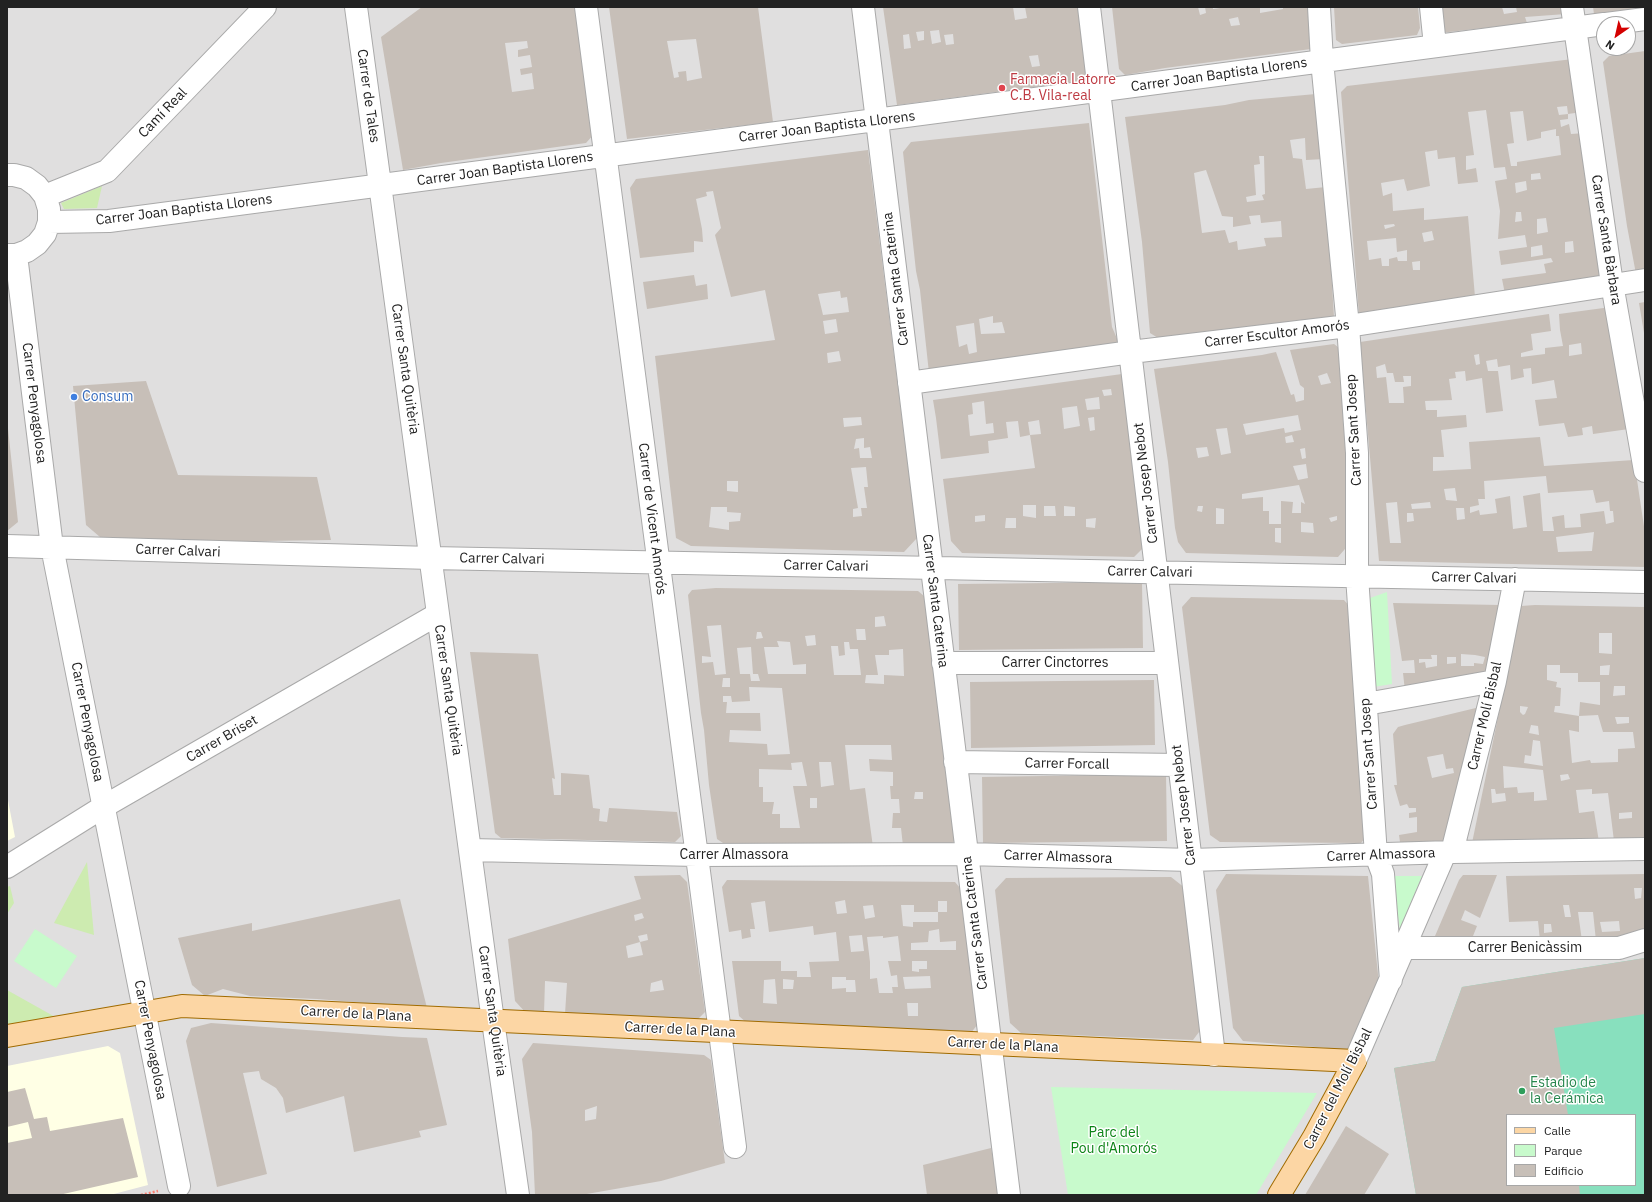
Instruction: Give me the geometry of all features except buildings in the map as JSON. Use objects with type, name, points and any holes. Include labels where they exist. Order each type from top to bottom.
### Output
[{"type":"main road","name":"Carrer de la Plana","points":[[7,1036],[182,1006],[1355,1061]]},
{"type":"main road","name":"Carrer del Molí Bisbal","points":[[1279,1195],[1314,1137],[1355,1061]]},
{"type":"street","name":"Camí Real","points":[[45,196],[107,171],[265,7]]},
{"type":"street","name":"Carrer de Tales","points":[[356,7],[380,186]]},
{"type":"street","name":"Carrer de Vicent Amorós","points":[[586,7],[735,1147]]},
{"type":"street","name":"Carrer Santa Caterina","points":[[863,7],[1008,1195]]},
{"type":"street","name":"Carrer Josep Nebot","points":[[1090,7],[1214,1055]]},
{"type":"street","name":"Carrer Sant Josep","points":[[1319,7],[1322,61],[1348,326],[1357,453],[1357,576],[1376,855]]},
{"type":"street","points":[[1431,7],[1435,46]]},
{"type":"street","name":"Carrer Santa Bàrbara","points":[[1572,7],[1612,284],[1645,471]]},
{"type":"street","name":"Carrer Joan Baptista Llorens","points":[[49,222],[109,221],[1596,25]]},
{"type":"street","points":[[9,171],[26,178],[37,186],[45,196],[49,209],[49,222],[44,234],[37,244],[27,251],[11,255]]},
{"type":"street","name":"Carrer Santa Quitèria","points":[[380,186],[518,1195]]},
{"type":"street","name":"Carrer Penyagolosa","points":[[11,255],[52,547],[179,1186]]},
{"type":"street","name":"Carrer Escultor Amorós","points":[[909,383],[1131,352],[1348,326],[1645,280]]},
{"type":"street","name":"Carrer Calvari","points":[[7,546],[431,558],[1645,582]]},
{"type":"street","name":"Carrer Molí Bisbal","points":[[1391,980],[1448,852],[1495,682],[1514,579]]},
{"type":"street","name":"Carrer Briset","points":[[7,867],[104,807],[438,614]]},
{"type":"street","name":"Carrer Cinctorres","points":[[943,663],[1167,663]]},
{"type":"street","points":[[1366,704],[1495,682]]},
{"type":"street","name":"Carrer Forcall","points":[[955,762],[1179,765]]},
{"type":"street","name":"Carrer Almassora","points":[[470,850],[697,855],[966,854],[1190,860],[1448,852],[1645,849]]},
{"type":"street","points":[[1376,855],[1383,874],[1391,980]]},
{"type":"street","name":"Carrer Benicàssim","points":[[1404,948],[1619,948],[1645,940]]},
{"type":"street","name":"Carrer del Molí Bisbal","points":[[1355,1061],[1391,980]]},
{"type":"shaded area","points":[[7,7],[1645,7],[1645,1195],[7,1195]]},
{"type":"shaded area","points":[[7,795],[15,837],[7,841]]},
{"type":"shaded area","points":[[108,1046],[120,1053],[148,1185],[110,1195],[7,1195],[7,1066]]},
{"type":"green space","points":[[102,186],[97,208],[64,209],[61,203]]},
{"type":"green space","points":[[1387,592],[1392,684],[1373,687],[1370,598]]},
{"type":"green space","points":[[87,862],[94,935],[54,923]]},
{"type":"green space","points":[[1395,876],[1422,876],[1400,929],[1396,903]]},
{"type":"green space","points":[[10,886],[14,903],[7,914],[7,887]]},
{"type":"green space","points":[[35,929],[77,956],[56,988],[14,961]]},
{"type":"green space","name":"Estadio de la Cerámica","points":[[1645,958],[1645,1195],[1416,1195],[1394,1068],[1435,1061],[1462,987]]},
{"type":"green space","points":[[7,990],[57,1018],[7,1024]]},
{"type":"green space","name":"Parc del Pou d'Amorós","points":[[1051,1087],[1317,1093],[1256,1195],[1068,1195]]},
{"type":"place","name":"Farmacia Latorre C.B. Vila-real","points":[[1002,88]]},
{"type":"place","name":"Consum","points":[[74,397]]},
{"type":"place","name":"Estadio de la Cerámica","points":[[1522,1091]]}]
